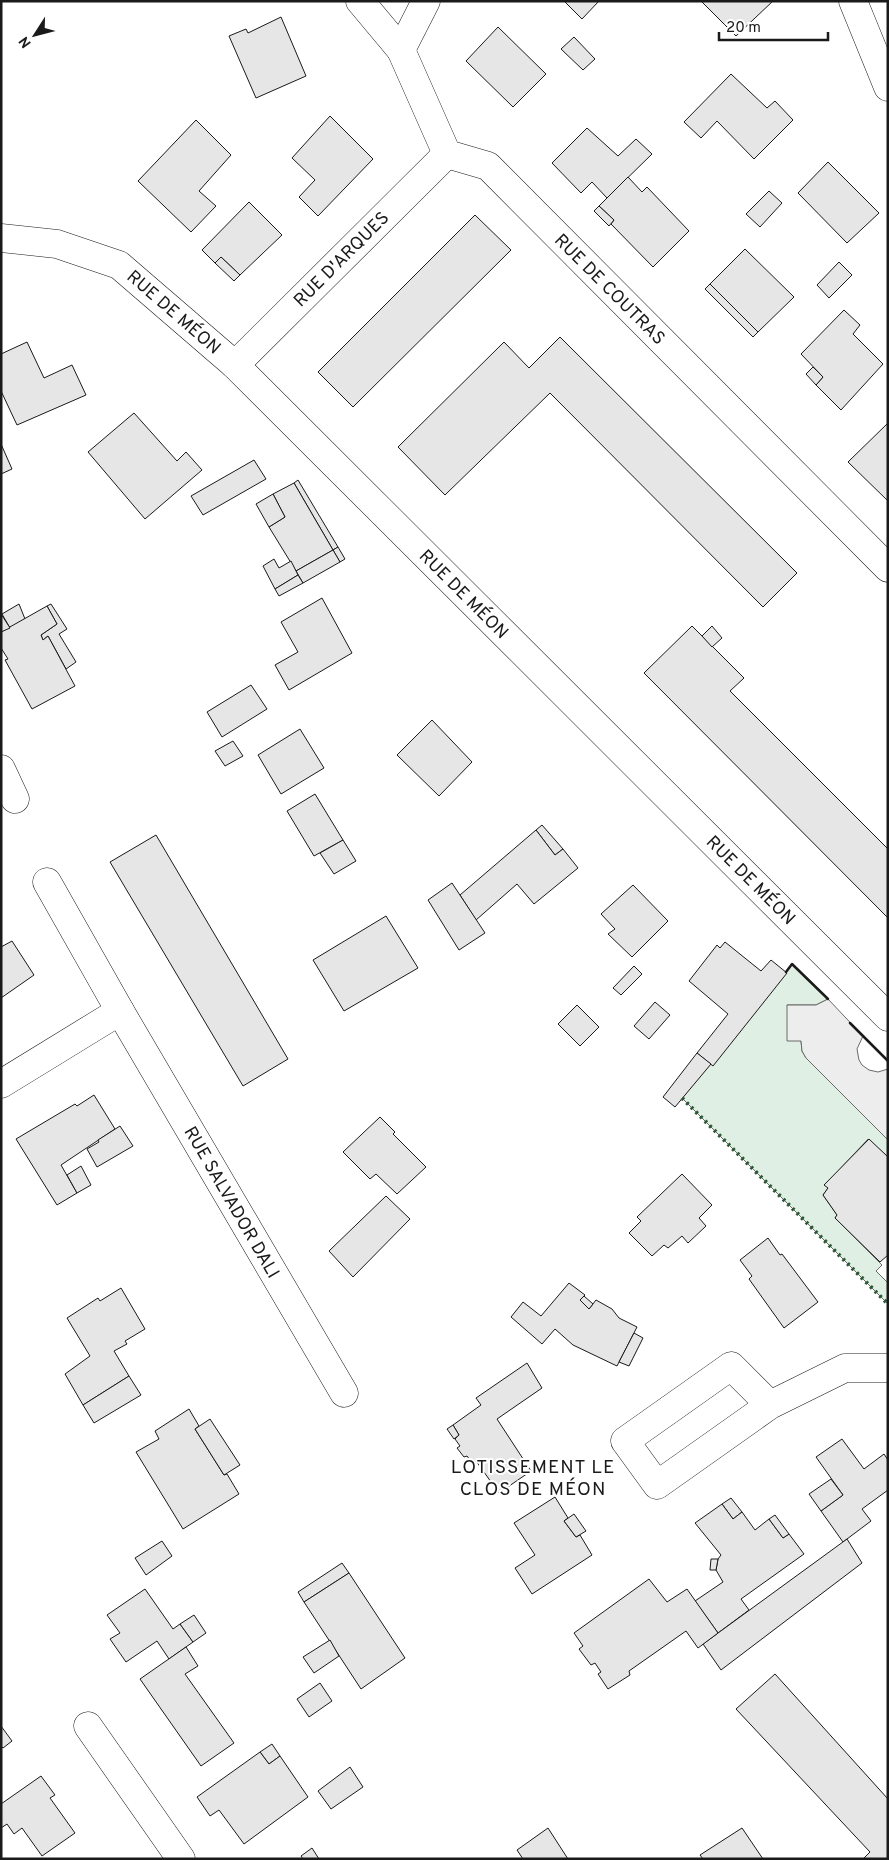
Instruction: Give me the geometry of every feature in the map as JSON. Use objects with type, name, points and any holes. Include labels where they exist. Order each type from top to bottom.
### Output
[{"type":"street","points":[[360,1],[401,50],[447,154]]},
{"type":"street","points":[[401,50],[426,1]]},
{"type":"street","points":[[853,1],[888,87]]},
{"type":"street","name":"RUE D'ARQUES","points":[[235,365],[447,154]]},
{"type":"street","name":"RUE DE COUTRAS","points":[[447,154],[488,166],[888,568]]},
{"type":"street","name":"RUE DE MÉON","points":[[1,238],[57,244],[119,265],[235,365],[888,1017]]},
{"type":"street","points":[[1,769],[15,798]]},
{"type":"street","name":"RUE SALVADOR DALI","points":[[46,882],[344,1393]]},
{"type":"street","points":[[1,1084],[120,1011]]},
{"type":"street","points":[[770,1405],[732,1366],[625,1441],[657,1485],[770,1405],[845,1368],[888,1368]]},
{"type":"street","points":[[88,1726],[181,1859]]},
{"type":"green space","points":[[792,964],[828,999],[816,1005],[787,1005],[801,1041],[802,1051],[806,1058],[888,1140],[888,1157],[868,1139],[825,1185],[828,1188],[823,1195],[837,1215],[835,1218],[882,1265],[876,1271],[888,1283],[888,1304],[682,1098]]},
{"type":"shaded area","points":[[828,999],[863,1036],[857,1049],[862,1065],[869,1070],[878,1072],[888,1069],[888,1140],[806,1058],[802,1051],[801,1041],[787,1041],[787,1005],[816,1005]]},
{"type":"building","points":[[564,1],[599,1],[582,19]]},
{"type":"building","points":[[701,1],[773,1],[736,36]]},
{"type":"building","points":[[281,17],[306,76],[256,98],[229,36],[246,29],[248,33]]},
{"type":"building","points":[[498,27],[546,74],[513,107],[466,61]]},
{"type":"building","points":[[574,37],[595,59],[583,70],[561,49]]},
{"type":"building","points":[[731,74],[767,108],[775,101],[793,120],[754,159],[717,121],[701,138],[684,122]]},
{"type":"building","points":[[330,116],[373,159],[318,216],[299,197],[315,180],[292,158]]},
{"type":"building","points":[[196,120],[231,155],[199,191],[216,206],[191,232],[138,181]]},
{"type":"building","points":[[587,128],[618,156],[636,139],[652,154],[607,198],[592,182],[581,193],[552,163]]},
{"type":"building","points":[[828,162],[879,213],[847,243],[798,193]]},
{"type":"building","points":[[628,177],[642,192],[647,187],[689,231],[653,267],[611,224],[614,220],[599,206]]},
{"type":"building","points":[[769,191],[782,203],[760,227],[746,214]]},
{"type":"building","points":[[249,202],[282,235],[240,275],[221,257],[215,263],[202,250]]},
{"type":"building","points":[[599,206],[614,220],[609,226],[594,211]]},
{"type":"building","points":[[475,215],[511,250],[353,407],[318,372]]},
{"type":"building","points":[[745,249],[794,297],[758,332],[710,284]]},
{"type":"building","points":[[221,257],[240,275],[234,281],[215,263]]},
{"type":"building","points":[[839,262],[852,275],[829,298],[817,285]]},
{"type":"building","points":[[710,284],[758,332],[753,337],[705,289]]},
{"type":"building","points":[[844,310],[860,325],[853,334],[883,364],[841,410],[816,385],[823,377],[801,354]]},
{"type":"building","points":[[560,337],[797,573],[763,607],[550,393],[445,495],[398,447],[504,342],[529,368]]},
{"type":"building","points":[[27,342],[44,378],[72,365],[86,395],[17,425],[1,391],[1,354]]},
{"type":"building","points":[[813,367],[823,377],[816,385],[806,374]]},
{"type":"building","points":[[134,413],[177,461],[186,452],[202,470],[145,519],[88,452]]},
{"type":"building","points":[[888,423],[888,501],[848,462]]},
{"type":"building","points":[[1,444],[12,469],[1,474]]},
{"type":"building","points":[[254,460],[266,479],[203,515],[191,496]]},
{"type":"building","points":[[298,480],[338,547],[333,550],[294,483]]},
{"type":"building","points":[[294,483],[333,550],[296,571],[269,527],[285,517],[273,494]]},
{"type":"building","points":[[273,494],[285,517],[269,527],[256,504]]},
{"type":"building","points":[[338,547],[345,559],[340,562],[333,550]]},
{"type":"building","points":[[333,550],[340,562],[303,583],[296,571]]},
{"type":"building","points":[[274,559],[279,568],[291,561],[298,575],[275,589],[263,566]]},
{"type":"building","points":[[298,575],[303,583],[279,596],[275,589]]},
{"type":"building","points":[[322,598],[352,653],[289,690],[275,665],[298,652],[281,622]]},
{"type":"building","points":[[19,604],[25,619],[10,628],[2,614]]},
{"type":"building","points":[[51,604],[67,629],[59,634],[76,662],[66,669],[48,636],[43,640],[41,635],[57,624],[47,606]]},
{"type":"building","points":[[47,606],[57,624],[41,635],[43,640],[48,636],[75,686],[32,709],[5,660],[8,659],[1,648],[1,632]]},
{"type":"building","points":[[1,614],[10,628],[1,632]]},
{"type":"building","points":[[692,626],[744,678],[730,691],[888,849],[888,918],[644,673]]},
{"type":"building","points":[[712,626],[722,638],[712,647],[702,636]]},
{"type":"building","points":[[251,685],[267,709],[222,737],[207,712]]},
{"type":"building","points":[[432,720],[472,762],[439,796],[397,755]]},
{"type":"building","points":[[300,729],[324,768],[281,794],[258,755]]},
{"type":"building","points":[[233,741],[243,756],[225,766],[215,751]]},
{"type":"building","points":[[315,794],[343,840],[314,856],[287,811]]},
{"type":"building","points":[[542,825],[563,849],[555,855],[536,830]]},
{"type":"building","points":[[536,830],[555,855],[563,849],[578,868],[534,904],[517,884],[476,920],[460,895]]},
{"type":"building","points":[[156,835],[288,1059],[243,1086],[110,862]]},
{"type":"building","points":[[343,840],[356,861],[334,874],[320,853]]},
{"type":"building","points":[[452,883],[485,933],[459,950],[428,900]]},
{"type":"building","points":[[633,885],[668,921],[632,957],[608,934],[615,929],[601,914]]},
{"type":"building","points":[[386,916],[418,968],[344,1011],[313,960]]},
{"type":"building","points":[[12,941],[34,975],[1,998],[1,947]]},
{"type":"building","points":[[725,942],[761,971],[771,960],[787,973],[713,1066],[697,1053],[728,1014],[689,981],[717,945],[720,948]]},
{"type":"building","points":[[634,966],[642,974],[621,995],[613,988]]},
{"type":"building","points":[[655,1002],[670,1015],[649,1039],[634,1026]]},
{"type":"building","points":[[577,1005],[599,1027],[580,1046],[558,1024]]},
{"type":"building","points":[[697,1053],[711,1064],[675,1107],[663,1097]]},
{"type":"building","points":[[94,1095],[115,1129],[61,1165],[77,1193],[57,1205],[16,1139]]},
{"type":"building","points":[[380,1117],[395,1132],[393,1134],[426,1167],[397,1194],[376,1174],[370,1179],[343,1152]]},
{"type":"building","points":[[120,1126],[133,1146],[97,1167],[87,1149]]},
{"type":"building","points":[[869,1139],[888,1157],[888,1255],[880,1262],[835,1218],[837,1215],[823,1195],[828,1188],[824,1185]]},
{"type":"building","points":[[81,1166],[91,1185],[77,1193],[67,1175]]},
{"type":"building","points":[[682,1174],[712,1205],[699,1218],[706,1226],[688,1243],[682,1236],[668,1248],[664,1245],[652,1256],[629,1233],[641,1221],[637,1217]]},
{"type":"building","points":[[386,1196],[410,1219],[353,1277],[329,1251]]},
{"type":"building","points":[[768,1238],[818,1302],[784,1328],[749,1279],[752,1276],[740,1260]]},
{"type":"building","points":[[569,1283],[585,1295],[580,1300],[589,1309],[596,1300],[612,1309],[619,1318],[637,1327],[617,1366],[573,1345],[555,1329],[542,1344],[511,1317],[523,1302],[541,1316]]},
{"type":"building","points":[[121,1288],[145,1329],[125,1341],[127,1344],[114,1351],[129,1376],[83,1405],[65,1374],[90,1356],[67,1318],[98,1298],[100,1301]]},
{"type":"building","points":[[584,1296],[593,1304],[589,1309],[580,1300]]},
{"type":"building","points":[[634,1333],[643,1338],[629,1366],[619,1362]]},
{"type":"building","points":[[527,1363],[542,1388],[497,1419],[531,1471],[499,1493],[476,1461],[472,1463],[457,1448],[460,1446],[455,1439],[459,1435],[453,1425],[481,1405],[476,1398]]},
{"type":"building","points":[[129,1376],[141,1395],[94,1423],[83,1405]]},
{"type":"building","points":[[189,1409],[199,1426],[195,1429],[224,1475],[227,1474],[239,1494],[183,1529],[136,1452],[159,1439],[155,1431]]},
{"type":"building","points":[[210,1419],[240,1465],[224,1475],[195,1429]]},
{"type":"building","points":[[453,1425],[459,1435],[454,1439],[447,1429]]},
{"type":"building","points":[[842,1439],[864,1469],[884,1454],[888,1460],[888,1490],[862,1509],[871,1521],[843,1542],[821,1511],[843,1495],[816,1457]]},
{"type":"building","points":[[831,1479],[843,1495],[821,1511],[809,1494]]},
{"type":"building","points":[[555,1497],[568,1518],[564,1521],[576,1537],[580,1535],[592,1555],[532,1594],[515,1568],[535,1555],[514,1523]]},
{"type":"building","points":[[731,1498],[742,1512],[733,1519],[722,1504]]},
{"type":"building","points":[[722,1504],[733,1519],[742,1512],[755,1530],[769,1519],[783,1538],[789,1534],[804,1554],[741,1599],[749,1610],[718,1633],[695,1601],[723,1582],[716,1570],[718,1559],[721,1555],[695,1523]]},
{"type":"building","points":[[574,1514],[586,1531],[576,1537],[564,1521]]},
{"type":"building","points":[[775,1515],[789,1534],[783,1538],[769,1519]]},
{"type":"building","points":[[847,1539],[862,1563],[721,1670],[703,1644]]},
{"type":"building","points":[[162,1541],[172,1556],[146,1575],[135,1558]]},
{"type":"building","points":[[711,1559],[718,1559],[716,1570],[710,1570]]},
{"type":"building","points":[[342,1563],[349,1573],[304,1602],[298,1592]]},
{"type":"building","points":[[349,1573],[405,1658],[361,1689],[304,1602]]},
{"type":"building","points":[[649,1579],[667,1602],[687,1589],[718,1633],[698,1648],[686,1631],[629,1671],[630,1675],[608,1689],[598,1674],[601,1672],[595,1663],[591,1665],[579,1649],[583,1646],[574,1633]]},
{"type":"building","points":[[145,1589],[173,1629],[180,1624],[193,1642],[169,1659],[157,1641],[126,1662],[110,1639],[120,1633],[107,1615]]},
{"type":"building","points":[[194,1615],[206,1633],[193,1642],[180,1624]]},
{"type":"building","points":[[330,1640],[339,1656],[314,1673],[303,1657]]},
{"type":"building","points":[[186,1647],[198,1666],[185,1674],[234,1743],[201,1766],[140,1679]]},
{"type":"building","points":[[775,1674],[888,1799],[888,1859],[863,1859],[870,1852],[736,1709]]},
{"type":"building","points":[[320,1683],[332,1701],[309,1717],[297,1699]]},
{"type":"building","points":[[1,1726],[12,1741],[3,1748],[1,1746]]},
{"type":"building","points":[[272,1744],[280,1756],[269,1764],[260,1752]]},
{"type":"building","points":[[260,1752],[269,1764],[280,1756],[308,1797],[244,1844],[219,1810],[210,1816],[197,1797]]},
{"type":"building","points":[[350,1767],[363,1787],[331,1809],[318,1791]]},
{"type":"building","points":[[41,1776],[55,1795],[50,1798],[75,1833],[42,1856],[22,1828],[14,1834],[7,1824],[1,1828],[1,1804]]},
{"type":"building","points":[[548,1828],[568,1859],[523,1859],[517,1850]]},
{"type":"building","points":[[742,1828],[763,1859],[703,1859],[700,1855]]},
{"type":"building","points":[[312,1848],[319,1859],[303,1859],[301,1856]]},
{"type":"hedge","points":[[682,1098],[888,1304]]},
{"type":"wall","points":[[786,972],[792,964],[828,999]]},
{"type":"wall","points":[[850,1023],[888,1061]]},
{"type":"district","name":"LOTISSEMENT LE CLOS DE MÉON","points":[[533,1477]]}]
